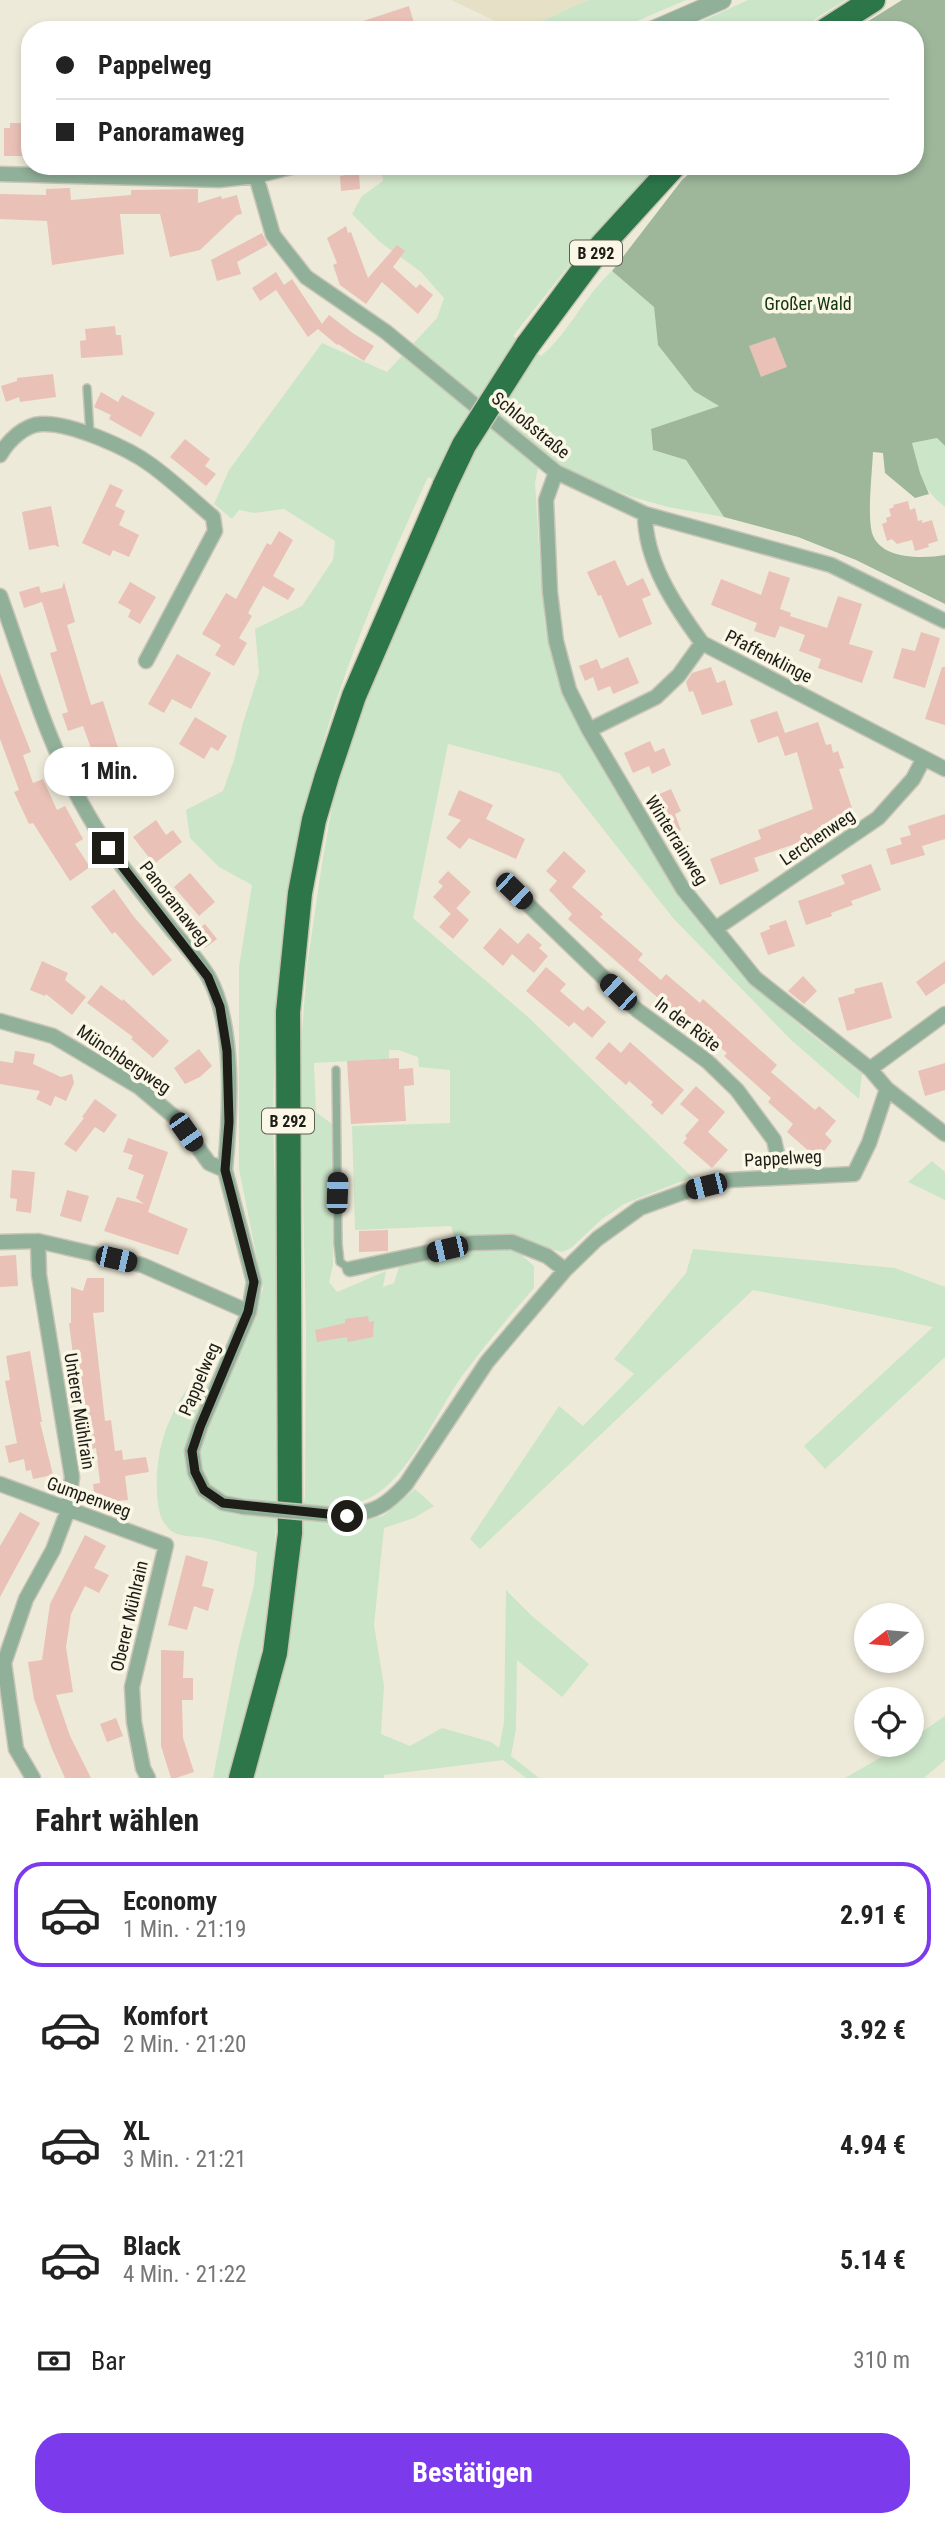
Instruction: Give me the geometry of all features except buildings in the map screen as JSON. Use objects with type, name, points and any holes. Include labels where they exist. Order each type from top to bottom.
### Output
[{"type":"highway","points":[[840,21],[873,0]]},
{"type":"highway","name":"B 292","points":[[241,1778],[275,1653],[290,1533],[288,1012],[300,892],[324,787],[354,696],[464,445],[527,346],[602,245],[666,175]]},
{"type":"street","points":[[674,21],[722,0]]},
{"type":"street","points":[[0,174],[21,175]]},
{"type":"street","points":[[36,175],[219,180],[260,175]]},
{"type":"street","name":"Schloßstraße","points":[[256,176],[273,235],[306,277],[386,332],[556,472],[645,514],[831,565],[945,621]]},
{"type":"street","points":[[0,455],[7,443],[24,430],[41,424],[90,435],[113,443],[150,464],[213,517],[215,531],[146,661]]},
{"type":"street","name":"Winterrainweg","points":[[556,472],[546,500],[550,592],[556,641],[569,690],[589,730],[683,889],[755,978],[870,1069],[887,1089],[945,1134]]},
{"type":"street","name":"Pfaffenklinge","points":[[645,514],[645,531],[651,556],[682,615],[702,643],[945,769]]},
{"type":"street","name":"Panoramaweg","points":[[0,596],[59,755],[86,812],[108,848],[208,977],[216,997],[227,1051],[229,1122],[225,1170]]},
{"type":"street","points":[[589,730],[656,698],[679,675],[702,643]]},
{"type":"street","name":"Lerchenweg","points":[[715,929],[878,818],[913,779],[924,758]]},
{"type":"street","name":"In der Röte","points":[[514,891],[638,1010],[706,1061],[737,1090],[774,1140],[782,1176]]},
{"type":"street","points":[[870,1069],[945,1014]]},
{"type":"street","name":"Münchbergweg","points":[[0,1021],[53,1036],[139,1087],[178,1120],[209,1163],[225,1170]]},
{"type":"street","name":"Pappelweg","points":[[248,1312],[192,1451],[195,1472],[204,1490],[223,1503],[244,1507],[347,1516],[367,1512],[391,1502],[487,1362],[565,1270],[597,1239],[640,1208],[729,1180],[854,1174],[869,1143],[887,1089]]},
{"type":"street","points":[[0,1242],[38,1241],[142,1265],[248,1312],[254,1282],[225,1170]]},
{"type":"street","name":"Unterer Mühlrain","points":[[33,1778],[16,1749],[4,1662],[26,1599],[53,1550],[68,1510],[72,1477],[39,1275],[38,1241]]},
{"type":"street","points":[[350,1269],[472,1243],[512,1242],[547,1256],[565,1270]]},
{"type":"street","name":"Gumpenweg","points":[[0,1484],[166,1545]]},
{"type":"street","name":"Oberer Mühlrain","points":[[148,1778],[143,1768],[134,1721],[132,1687],[166,1545]]},
{"type":"lane","points":[[87,388],[90,435]]},
{"type":"lane","points":[[336,1070],[338,1244],[340,1262],[350,1269]]},
{"type":"shaded area","points":[[451,0],[588,0],[542,21],[495,21]]},
{"type":"green space","points":[[588,0],[686,0],[637,21],[542,21]]},
{"type":"green space","points":[[748,0],[846,0],[814,21],[702,21]]},
{"type":"green space","name":"Großer Wald","points":[[902,0],[945,0],[945,446],[937,438],[912,443],[929,494],[915,498],[885,473],[883,453],[873,452],[870,520],[874,539],[890,552],[913,557],[945,555],[945,604],[856,560],[798,537],[724,517],[686,460],[653,450],[651,429],[719,406],[694,391],[658,345],[654,307],[612,271],[688,175],[924,175],[924,21],[868,21]]},
{"type":"green space","points":[[382,175],[648,175],[567,268],[513,336],[541,356],[560,337],[612,271],[654,307],[658,345],[720,406],[651,429],[653,450],[686,460],[724,517],[668,507],[632,497],[568,471],[541,451],[535,483],[545,625],[561,692],[593,753],[679,896],[748,979],[803,1028],[862,1074],[859,1099],[790,1039],[673,918],[559,773],[448,744],[413,918],[528,1017],[692,1177],[624,1204],[602,1219],[571,1248],[562,1252],[540,1246],[455,1240],[451,1226],[355,1230],[352,1126],[450,1123],[450,1070],[419,1067],[418,1057],[398,1050],[389,1050],[389,1059],[314,1063],[316,1112],[332,1124],[333,1265],[329,1282],[337,1292],[386,1271],[383,1287],[394,1283],[400,1264],[489,1247],[516,1250],[534,1266],[534,1288],[465,1372],[400,1472],[384,1488],[366,1500],[347,1504],[348,1524],[383,1516],[415,1489],[434,1506],[414,1518],[384,1528],[374,1625],[384,1686],[381,1734],[410,1746],[442,1728],[491,1742],[499,1748],[504,1723],[506,1590],[532,1616],[589,1664],[562,1697],[517,1660],[516,1729],[511,1756],[539,1778],[526,1778],[503,1760],[384,1775],[384,1778],[252,1778],[272,1710],[291,1609],[305,1496],[306,1332],[300,1059],[307,966],[338,772],[417,563],[457,492],[428,477],[382,580],[342,685],[314,777],[299,855],[281,984],[273,1090],[281,1406],[272,1570],[258,1669],[231,1778],[213,1778],[238,1649],[254,1585],[257,1552],[173,1532],[160,1515],[157,1478],[161,1448],[177,1406],[194,1379],[224,1383],[263,1289],[239,1169],[239,967],[252,885],[219,867],[190,838],[186,810],[223,791],[259,673],[255,629],[302,606],[333,560],[335,541],[284,509],[254,513],[239,510],[232,519],[214,504],[229,470],[322,343],[387,372],[437,318],[444,298],[421,272],[380,242],[352,214],[362,196],[383,181]]},
{"type":"green space","points":[[937,438],[945,446],[945,507],[926,486],[912,443]]},
{"type":"green space","points":[[932,1161],[945,1172],[945,1200],[908,1182]]},
{"type":"green space","points":[[693,1249],[895,1268],[945,1287],[945,1357],[825,1469],[804,1446],[933,1327],[753,1290],[480,1549],[470,1539],[559,1406],[583,1426],[634,1374],[614,1359],[686,1273]]},
{"type":"green space","points":[[945,1716],[945,1760],[924,1778],[845,1778],[881,1757],[924,1757],[924,1731]]},
{"type":"route","points":[[108,848],[208,977],[220,1007],[227,1051],[229,1122],[225,1170],[254,1282],[248,1312],[192,1451],[195,1472],[204,1490],[223,1503],[347,1516]]}]
